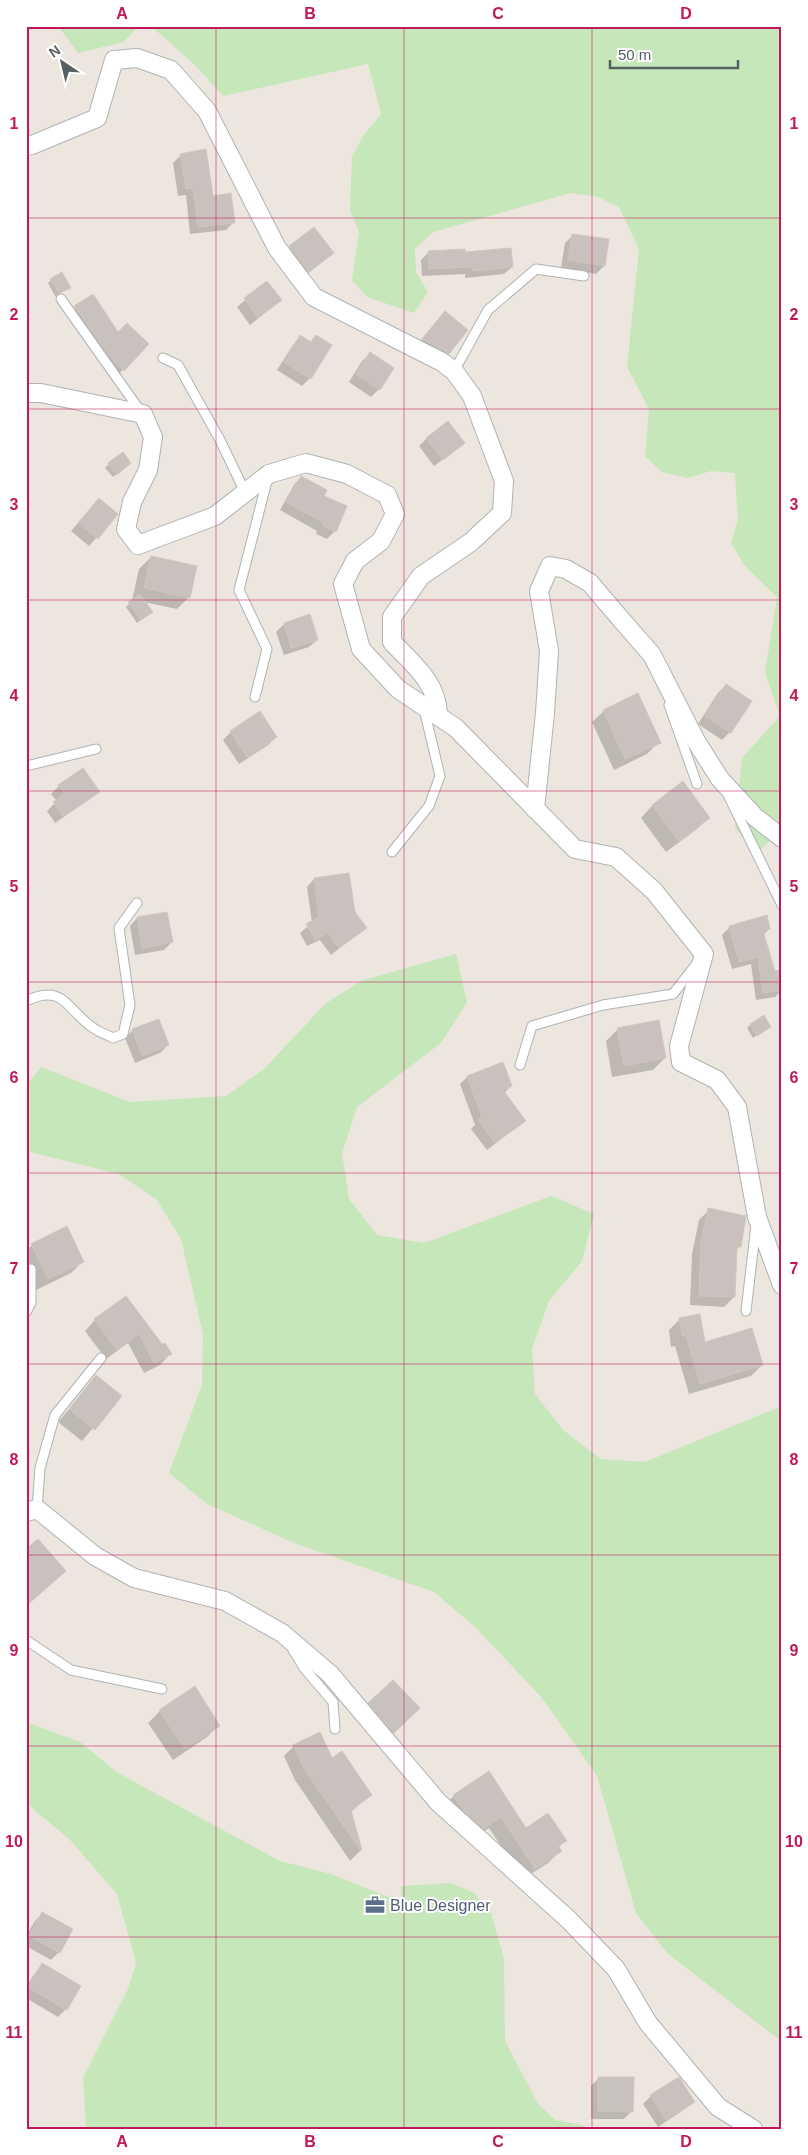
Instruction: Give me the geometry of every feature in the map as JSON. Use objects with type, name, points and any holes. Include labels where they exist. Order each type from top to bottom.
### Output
[{"type":"street","points":[[26,146],[32,146],[97,118],[114,60],[137,58],[171,70],[207,111],[277,248],[314,297],[442,362],[454,371],[472,396],[504,481],[502,513],[471,542],[421,576],[392,617],[392,642],[427,679],[438,701],[431,711]]},
{"type":"street","points":[[26,394],[41,393],[143,414],[153,437],[148,470],[132,502],[126,529],[138,545],[215,516],[269,474],[306,463],[347,474],[387,495],[396,514],[381,541],[354,561],[342,584],[361,649],[398,689],[456,728],[575,849],[616,857],[654,891],[704,954],[679,1046],[681,1062],[717,1080],[737,1108],[757,1217],[782,1286]]},
{"type":"street","points":[[535,809],[545,714],[548,651],[539,591],[550,566],[566,569],[590,583],[652,655],[696,741],[720,779],[755,817],[782,838]]},
{"type":"street","points":[[32,1510],[95,1556],[134,1578],[225,1601],[282,1633],[330,1674],[438,1802],[570,1920],[616,1969],[648,2024],[718,2107],[752,2129]]},
{"type":"lane","points":[[454,371],[488,310],[536,269],[584,276]]},
{"type":"lane","points":[[61,299],[143,414]]},
{"type":"lane","points":[[163,358],[178,365],[220,440],[245,492]]},
{"type":"lane","points":[[254,696],[267,649],[238,590],[269,474]]},
{"type":"lane","points":[[652,655],[697,784]]},
{"type":"lane","points":[[392,852],[429,806],[440,776],[431,711]]},
{"type":"lane","points":[[26,766],[96,749]]},
{"type":"lane","points":[[720,779],[782,905]]},
{"type":"lane","points":[[26,1001],[40,994],[60,996],[92,1028],[113,1038],[123,1034],[130,1005],[119,928],[137,903]]},
{"type":"lane","points":[[520,1065],[532,1026],[603,1005],[673,994],[704,954]]},
{"type":"lane","points":[[746,1312],[757,1217]]},
{"type":"lane","points":[[26,1312],[31,1303],[31,1269]]},
{"type":"lane","points":[[32,1510],[40,1468],[55,1414],[101,1358]]},
{"type":"lane","points":[[282,1633],[304,1668],[333,1702],[335,1729]]},
{"type":"lane","points":[[26,1640],[71,1670],[162,1689]]},
{"type":"green space","points":[[58,26],[138,26],[124,42],[78,53]]},
{"type":"green space","points":[[151,26],[782,26],[782,829],[757,853],[735,828],[742,758],[780,716],[765,673],[777,597],[744,565],[731,543],[738,520],[735,473],[711,471],[687,478],[662,472],[645,456],[649,409],[627,367],[639,249],[619,207],[598,197],[571,193],[433,232],[415,249],[416,272],[428,292],[414,313],[367,297],[352,280],[359,232],[350,210],[352,157],[363,136],[381,114],[368,64],[223,96],[194,64]]},
{"type":"green space","points":[[456,954],[467,1002],[441,1043],[357,1107],[342,1153],[349,1199],[377,1235],[424,1243],[551,1196],[594,1214],[582,1261],[549,1301],[532,1349],[535,1394],[563,1430],[601,1459],[645,1462],[782,1406],[782,2042],[667,1953],[636,1913],[597,1776],[542,1698],[474,1626],[434,1592],[294,1543],[207,1504],[169,1473],[202,1385],[203,1334],[181,1239],[157,1200],[119,1174],[26,1151],[26,1086],[41,1067],[130,1102],[226,1096],[264,1069],[326,1003],[363,980]]},
{"type":"green space","points":[[26,1722],[80,1742],[118,1773],[280,1861],[331,1874],[401,1902],[401,1886],[451,1883],[474,1893],[491,1913],[504,1959],[505,2041],[538,2104],[555,2120],[582,2125],[589,2129],[86,2129],[83,2078],[128,1989],[136,1963],[117,1894],[70,1840],[26,1803]]},
{"type":"building","points":[[206,149],[213,196],[231,193],[235,223],[198,227],[193,188],[186,189],[180,154]]},
{"type":"building","points":[[314,227],[334,253],[309,272],[289,246]]},
{"type":"building","points":[[572,234],[609,239],[605,266],[568,260]]},
{"type":"building","points":[[511,248],[513,267],[472,271],[472,267],[429,269],[428,251],[465,249],[465,252]]},
{"type":"building","points":[[62,272],[71,288],[59,293],[50,279]]},
{"type":"building","points":[[267,281],[282,300],[258,318],[244,298]]},
{"type":"building","points":[[93,294],[118,332],[127,323],[149,344],[124,371],[110,357],[74,306]]},
{"type":"building","points":[[445,311],[468,330],[449,354],[422,339]]},
{"type":"building","points":[[300,335],[311,342],[316,335],[332,345],[311,379],[284,362]]},
{"type":"building","points":[[370,352],[394,368],[380,390],[356,374]]},
{"type":"building","points":[[448,421],[465,443],[443,460],[426,438]]},
{"type":"building","points":[[123,452],[131,463],[117,475],[108,463]]},
{"type":"building","points":[[301,476],[327,490],[324,496],[347,506],[336,532],[323,526],[324,523],[286,502]]},
{"type":"building","points":[[99,498],[118,514],[98,539],[78,523]]},
{"type":"building","points":[[151,556],[197,566],[190,598],[144,588]]},
{"type":"building","points":[[140,594],[153,612],[141,620],[128,602]]},
{"type":"building","points":[[310,614],[318,640],[291,648],[284,623]]},
{"type":"building","points":[[726,684],[752,701],[731,733],[705,716]]},
{"type":"building","points":[[638,693],[661,743],[625,759],[603,710]]},
{"type":"building","points":[[260,711],[277,737],[247,757],[230,731]]},
{"type":"building","points":[[83,768],[100,792],[63,816],[53,802],[65,794],[58,785]]},
{"type":"building","points":[[683,781],[710,818],[679,841],[652,805]]},
{"type":"building","points":[[349,873],[355,912],[367,928],[339,948],[328,933],[315,940],[306,924],[319,917],[314,878]]},
{"type":"building","points":[[167,912],[173,942],[142,948],[137,917]]},
{"type":"building","points":[[767,915],[770,929],[763,931],[775,971],[782,970],[782,990],[763,993],[758,957],[739,962],[729,926]]},
{"type":"building","points":[[764,1015],[771,1027],[757,1036],[750,1024]]},
{"type":"building","points":[[159,1019],[169,1045],[142,1056],[132,1029]]},
{"type":"building","points":[[659,1020],[666,1058],[624,1066],[617,1028]]},
{"type":"building","points":[[503,1062],[512,1086],[503,1090],[526,1121],[495,1143],[478,1120],[482,1117],[467,1076]]},
{"type":"building","points":[[708,1208],[746,1216],[741,1247],[737,1246],[735,1297],[699,1296],[701,1243]]},
{"type":"building","points":[[67,1226],[84,1262],[48,1279],[31,1244]]},
{"type":"building","points":[[126,1296],[162,1344],[165,1343],[172,1354],[154,1363],[139,1333],[117,1350],[94,1319]]},
{"type":"building","points":[[700,1314],[705,1342],[752,1328],[763,1365],[700,1384],[686,1335],[682,1336],[679,1318]]},
{"type":"building","points":[[96,1375],[122,1396],[95,1430],[69,1409]]},
{"type":"building","points":[[38,1539],[66,1571],[26,1606],[26,1549]]},
{"type":"building","points":[[393,1680],[420,1708],[394,1733],[368,1703]]},
{"type":"building","points":[[195,1686],[220,1726],[185,1749],[159,1710]]},
{"type":"building","points":[[320,1732],[332,1758],[342,1751],[372,1795],[351,1810],[361,1851],[305,1770],[293,1745]]},
{"type":"building","points":[[489,1771],[526,1828],[548,1813],[567,1841],[558,1846],[562,1851],[535,1869],[501,1817],[483,1829],[464,1811],[453,1795]]},
{"type":"building","points":[[42,1912],[73,1929],[60,1953],[29,1936]]},
{"type":"building","points":[[42,1963],[81,1986],[67,2010],[28,1987]]},
{"type":"building","points":[[598,2077],[634,2077],[633,2112],[598,2111]]},
{"type":"building","points":[[679,2077],[695,2102],[666,2120],[650,2095]]},
{"type":"place","name":"Blue Designer","points":[[375,1905]]}]
